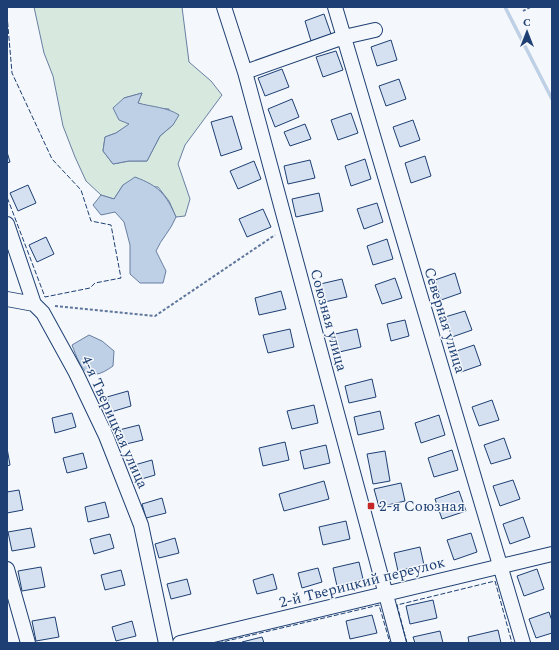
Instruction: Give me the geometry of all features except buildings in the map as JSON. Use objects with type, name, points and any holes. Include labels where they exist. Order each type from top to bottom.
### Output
[{"type":"street","name":"Союзная улица","points":[[224,7],[245,72],[399,643]]},
{"type":"street","name":"Северная улица","points":[[335,7],[523,643]]},
{"type":"street","points":[[245,72],[344,37],[375,30]]},
{"type":"street","name":"4-я Тверицкая улица","points":[[7,224],[34,304],[43,313],[76,373],[106,436],[141,525],[166,643]]},
{"type":"street","points":[[7,299],[34,304]]},
{"type":"street","name":"2-й Тверицкий переулок","points":[[180,643],[386,595],[552,554]]},
{"type":"street","points":[[7,569],[28,643]]},
{"type":"path","points":[[523,11],[530,7]]},
{"type":"path","points":[[34,304],[155,316],[286,227]]},
{"type":"shaded area","points":[[34,7],[182,7],[189,62],[211,81],[222,95],[185,145],[178,164],[190,199],[185,216],[176,217],[169,201],[158,187],[123,185],[114,199],[101,195],[86,181],[63,126],[53,76],[44,53]],"holes":[[[142,93],[138,103],[153,108],[169,109],[173,125],[160,136],[147,161],[129,161],[113,164],[103,151],[105,137],[116,133],[130,124],[124,98]]]},
{"type":"water","points":[[142,93],[138,103],[164,109],[179,115],[173,125],[160,136],[147,161],[129,161],[113,164],[103,151],[105,137],[116,133],[129,124],[119,120],[113,108],[124,98]]},
{"type":"water","points":[[135,177],[150,184],[161,192],[169,202],[176,217],[156,251],[166,271],[163,283],[140,283],[130,274],[130,245],[124,222],[115,212],[101,215],[93,205],[101,195],[114,199],[123,185]]},
{"type":"water","points":[[89,335],[102,341],[114,351],[113,366],[104,372],[91,374],[86,372],[82,367],[72,345]]},
{"type":"waterway","points":[[505,7],[552,99]]},
{"type":"fence","points":[[7,15],[12,73],[52,159],[81,190],[91,221],[111,225],[121,278],[95,283],[90,288],[45,297],[7,197]]},
{"type":"fence","points":[[407,643],[397,605],[495,581],[512,643]]},
{"type":"fence","points":[[218,643],[379,605],[390,643]]},
{"type":"place","name":"2-я Союзная","points":[[371,506]]}]
